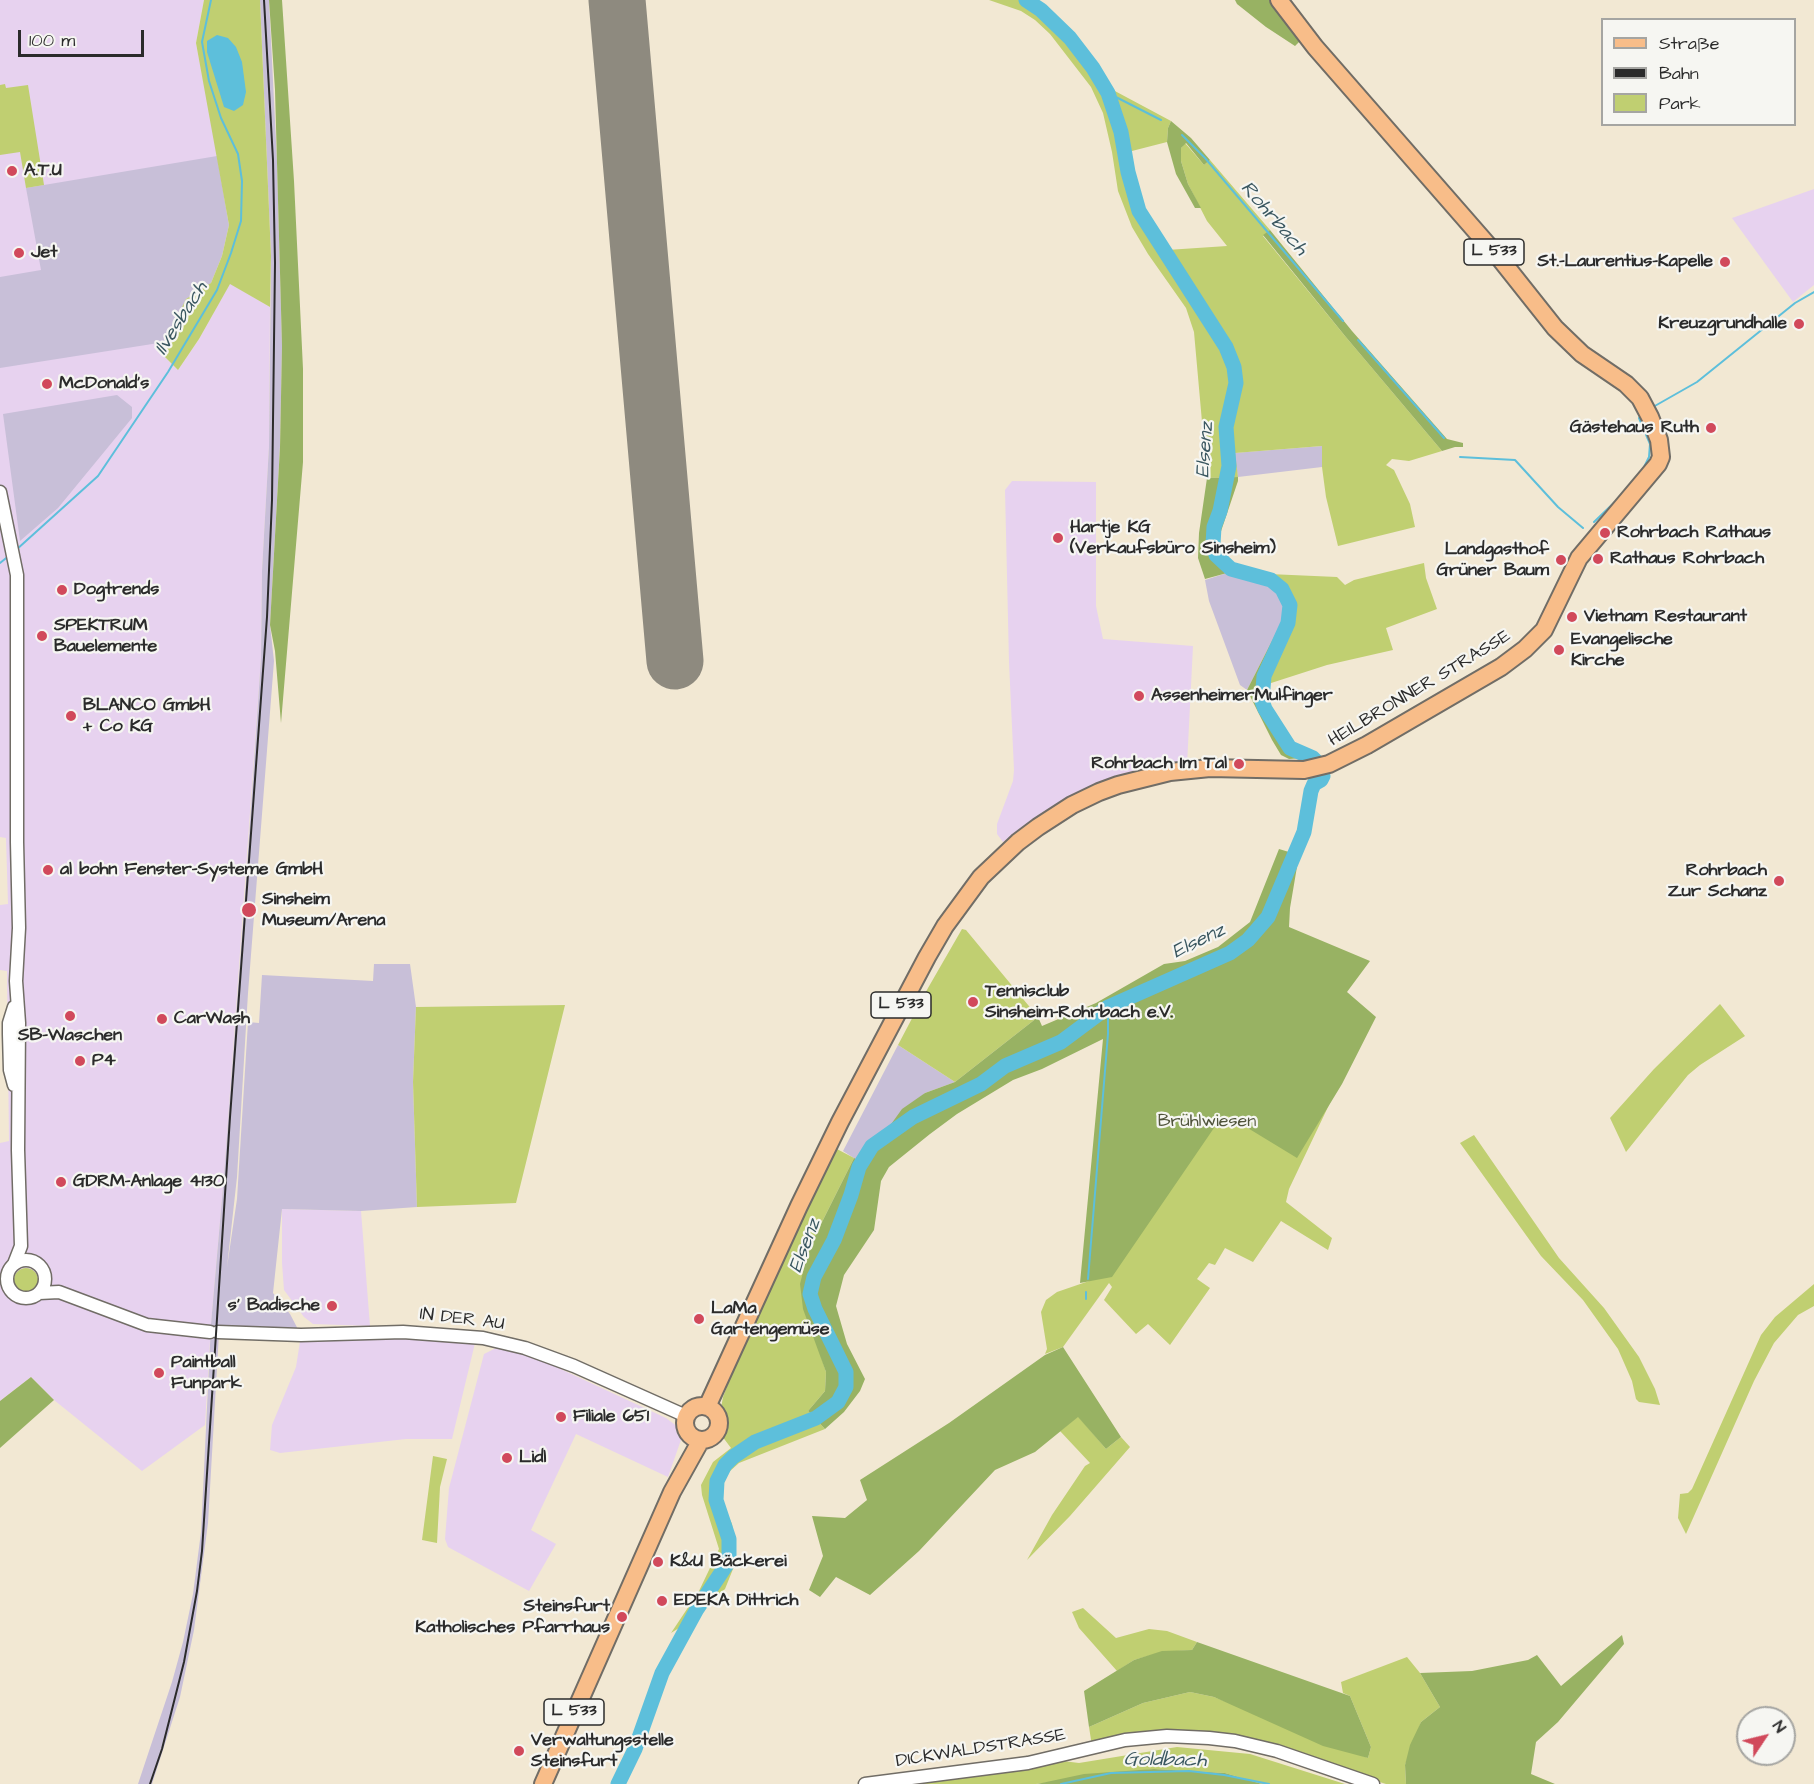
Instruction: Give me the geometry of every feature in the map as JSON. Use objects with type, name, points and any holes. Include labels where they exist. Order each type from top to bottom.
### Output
[{"type":"main road","name":"HEILBRONNER STRASSE","points":[[707,1407],[840,1122],[945,926],[981,877],[1018,842],[1072,804],[1099,792],[1170,772],[1210,768],[1304,770],[1340,760],[1501,667],[1526,650],[1544,630],[1579,558],[1658,464],[1661,457],[1659,440],[1648,412],[1626,384],[1582,354],[1555,328],[1501,260],[1315,47],[1279,0]]},
{"type":"main road","points":[[707,1407],[716,1413],[719,1424],[715,1434],[711,1437],[695,1438],[685,1424],[686,1416],[693,1408],[707,1407]]},
{"type":"main road","name":"L 533","points":[[543,1784],[695,1438]]},
{"type":"street","points":[[1,496],[17,575],[16,842],[19,928],[16,997],[19,1023],[17,1097],[21,1246],[7,1277],[9,1288],[21,1298],[28,1298],[39,1293],[45,1281],[39,1265],[28,1260],[14,1263]]},
{"type":"street","points":[[21,1246],[28,1260]]},
{"type":"street","name":"IN DER AU","points":[[44,1275],[88,1304]]},
{"type":"street","name":"IN DER AU","points":[[39,1293],[55,1291],[147,1325],[214,1332],[301,1335],[404,1332],[483,1338],[525,1348],[574,1366],[686,1416]]},
{"type":"street","name":"DICKWALDSTRASSE","points":[[865,1784],[1028,1763],[1125,1740],[1167,1736],[1235,1741],[1277,1751],[1373,1784]]},
{"type":"shaded area","points":[[0,0],[204,0],[196,43],[225,192],[211,283],[165,342],[160,352],[178,370],[199,339],[230,283],[270,307],[269,446],[262,571],[261,658],[205,1425],[142,1471],[54,1400],[31,1377],[0,1401],[0,1143],[9,1141],[7,971],[0,970],[0,905],[8,904],[6,838],[0,837]]},
{"type":"shaded area","points":[[260,0],[269,0],[277,162],[282,346],[280,446],[270,625],[274,661],[248,993],[237,1177],[227,1267],[237,1199],[248,1022],[259,1023],[262,975],[373,981],[374,964],[410,964],[416,1007],[413,1082],[417,1207],[361,1211],[282,1209],[273,1293],[290,1314],[301,1335],[219,1333],[208,1523],[194,1630],[180,1697],[152,1784],[138,1784],[183,1642],[193,1594],[201,1532],[211,1324],[246,881],[261,658],[262,571],[269,446],[271,256]]},
{"type":"shaded area","points":[[217,156],[229,225],[222,256],[211,283],[186,299],[165,342],[0,368],[0,277],[41,270],[26,188]]},
{"type":"shaded area","points":[[1814,189],[1814,285],[1793,302],[1732,218]]},
{"type":"shaded area","points":[[117,395],[132,407],[132,418],[58,508],[20,541],[3,414]]},
{"type":"shaded area","points":[[1322,446],[1322,467],[1238,477],[1234,453]]},
{"type":"shaded area","points":[[1012,481],[1096,482],[1096,606],[1103,639],[1193,646],[1187,765],[1070,798],[1003,842],[997,834],[997,824],[1013,781],[1014,770],[1005,490]]},
{"type":"shaded area","points":[[1227,573],[1276,589],[1287,606],[1283,619],[1247,690],[1240,685],[1209,601],[1205,580]]},
{"type":"shaded area","points":[[898,1045],[955,1082],[925,1093],[886,1133],[863,1164],[843,1151]]},
{"type":"shaded area","points":[[282,1209],[361,1211],[370,1326],[313,1324],[304,1317],[284,1290]]},
{"type":"shaded area","points":[[403,1332],[475,1343],[452,1439],[406,1439],[280,1453],[270,1450],[272,1425],[296,1367],[301,1335]]},
{"type":"shaded area","points":[[496,1348],[537,1358],[666,1418],[678,1427],[682,1437],[668,1477],[576,1434],[531,1530],[556,1544],[529,1591],[448,1547],[445,1539],[449,1488],[484,1354]]},
{"type":"green space","points":[[204,0],[260,0],[271,256],[270,307],[230,284],[199,339],[178,370],[160,352],[186,299],[211,283],[222,256],[229,225],[196,43]]},
{"type":"green space","points":[[269,0],[282,0],[303,369],[303,462],[281,723],[275,651],[270,625],[280,447],[282,346],[275,90]]},
{"type":"green space","points":[[989,0],[1030,0],[1060,26],[1097,67],[1113,90],[1171,121],[1167,142],[1128,152],[1146,213],[1167,250],[1227,246],[1207,221],[1188,184],[1181,161],[1181,148],[1185,143],[1204,165],[1210,160],[1270,230],[1263,236],[1442,451],[1409,461],[1392,459],[1386,465],[1394,470],[1410,504],[1415,527],[1338,546],[1326,497],[1322,446],[1235,453],[1238,477],[1207,478],[1194,332],[1186,308],[1132,227],[1118,191],[1103,113],[1091,87],[1050,34],[1021,11]]},
{"type":"green space","points":[[1235,0],[1269,0],[1300,41],[1295,46],[1266,27]]},
{"type":"green space","points":[[5,84],[6,88],[28,85],[44,185],[26,188],[20,152],[0,155],[0,85]]},
{"type":"green space","points":[[1171,121],[1191,138],[1210,160],[1204,165],[1186,143],[1181,148],[1181,161],[1188,184],[1201,208],[1195,208],[1176,174],[1167,142]]},
{"type":"green space","points":[[1270,230],[1352,331],[1447,439],[1463,443],[1463,447],[1442,451],[1263,235]]},
{"type":"green space","points":[[1238,477],[1215,549],[1225,562],[1269,574],[1284,584],[1290,593],[1295,614],[1292,627],[1280,647],[1268,681],[1267,704],[1276,723],[1294,750],[1303,758],[1289,759],[1281,755],[1247,690],[1283,619],[1287,606],[1276,589],[1235,574],[1227,573],[1205,579],[1198,558],[1199,533],[1207,478]]},
{"type":"green space","points":[[1424,563],[1426,578],[1437,609],[1386,628],[1393,650],[1327,665],[1268,684],[1280,647],[1292,627],[1294,604],[1284,584],[1269,574],[1337,577],[1345,585],[1354,580]]},
{"type":"green space","points":[[1279,849],[1299,855],[1289,927],[1370,961],[1347,992],[1376,1017],[1342,1084],[1297,1158],[1228,1116],[1216,1125],[1112,1277],[1080,1283],[1103,1039],[1042,1069],[1013,1080],[957,1114],[930,1134],[889,1167],[881,1181],[874,1230],[844,1275],[836,1306],[847,1344],[865,1379],[860,1391],[844,1412],[825,1429],[808,1411],[825,1391],[826,1372],[803,1309],[800,1284],[809,1248],[854,1158],[863,1163],[902,1109],[925,1093],[955,1082],[1038,1017],[1042,1026],[1096,1003],[1164,964],[1185,961],[1218,947],[1250,922]]},
{"type":"green space","name":"Tennisclub Sinsheim-Rohrbach e.V.","points":[[962,929],[966,930],[1038,1017],[955,1082],[898,1045]]},
{"type":"green space","points":[[1720,1004],[1745,1036],[1688,1075],[1626,1152],[1610,1118],[1654,1069]]},
{"type":"green space","points":[[565,1005],[516,1203],[417,1207],[413,1082],[416,1007]]},
{"type":"green space","name":"Brühlwiesen","points":[[1110,1067],[1337,1088],[1289,1189],[1286,1202],[1332,1238],[1328,1250],[1281,1221],[1253,1262],[1225,1248],[1215,1265],[1209,1263],[1197,1279],[1210,1288],[1170,1345],[1148,1324],[1136,1334],[1104,1300],[1112,1287],[1109,1283],[1063,1347],[1045,1354],[1047,1349],[1041,1312],[1046,1300],[1057,1292],[1089,1281]]},
{"type":"green space","points":[[1474,1135],[1559,1258],[1604,1308],[1639,1357],[1655,1389],[1660,1405],[1639,1402],[1636,1399],[1632,1381],[1618,1349],[1583,1300],[1541,1256],[1460,1143]]},
{"type":"green space","points":[[835,1148],[854,1158],[809,1248],[819,1350],[826,1372],[825,1391],[808,1411],[825,1429],[739,1463],[729,1472],[723,1485],[723,1504],[732,1524],[736,1547],[735,1564],[725,1589],[695,1618],[671,1633],[699,1591],[719,1549],[701,1485],[713,1462],[731,1448],[722,1436],[726,1427],[721,1408],[723,1397],[746,1337],[781,1259]]},
{"type":"green space","points":[[26,1268],[35,1271],[38,1280],[35,1289],[26,1292],[17,1289],[14,1280],[17,1271]]},
{"type":"green space","points":[[1814,1284],[1814,1306],[1798,1315],[1774,1343],[1754,1381],[1686,1534],[1678,1518],[1680,1494],[1688,1493],[1692,1489],[1761,1335],[1775,1317]]},
{"type":"green space","points":[[1063,1347],[1121,1437],[1106,1449],[1078,1417],[1035,1452],[995,1470],[919,1551],[870,1595],[836,1577],[820,1597],[809,1590],[823,1556],[812,1516],[845,1518],[867,1500],[860,1480],[949,1423],[1045,1355]]},
{"type":"green space","points":[[31,1377],[54,1400],[0,1448],[0,1401]]},
{"type":"green space","points":[[1078,1416],[1106,1449],[1121,1437],[1130,1447],[1070,1516],[1027,1560],[1052,1515],[1085,1466],[1090,1463],[1060,1431]]},
{"type":"green space","points":[[433,1456],[447,1459],[440,1487],[437,1543],[422,1540]]},
{"type":"green space","points":[[1083,1608],[1116,1638],[1149,1629],[1167,1631],[1197,1642],[1192,1650],[1162,1652],[1134,1660],[1117,1671],[1079,1628],[1072,1612]]},
{"type":"green space","points":[[1622,1635],[1624,1644],[1558,1722],[1536,1742],[1531,1774],[1555,1784],[1406,1784],[1405,1765],[1410,1745],[1421,1722],[1440,1707],[1420,1673],[1472,1671],[1528,1660],[1537,1655],[1561,1686]]},
{"type":"green space","points":[[1197,1642],[1350,1696],[1371,1747],[1368,1758],[1323,1746],[1214,1697],[1190,1692],[1143,1703],[1089,1727],[1084,1691],[1134,1660],[1162,1651],[1192,1650]]},
{"type":"green space","points":[[1407,1657],[1420,1673],[1440,1707],[1421,1722],[1405,1765],[1406,1784],[1386,1784],[1240,1738],[1092,1746],[1089,1727],[1143,1703],[1190,1692],[1214,1697],[1368,1758],[1371,1747],[1350,1696],[1343,1693],[1341,1682]]},
{"type":"green space","points":[[1177,1747],[1250,1754],[1345,1784],[1262,1784],[1225,1773],[1154,1769],[1036,1784],[905,1784],[1040,1767],[1063,1761],[1079,1763]]},
{"type":"green space","points":[[1154,1769],[1225,1773],[1262,1784],[1037,1784],[1084,1774]]},
{"type":"water","points":[[217,35],[228,38],[236,47],[242,62],[246,92],[243,105],[234,111],[224,107],[207,52],[207,41]]},
{"type":"waterway","name":"Ilvesbach","points":[[16,550],[98,476],[168,372],[217,290],[231,253],[241,221],[242,181],[238,154],[221,118],[209,81],[202,42],[211,0]]},
{"type":"waterway","name":"Elsenz","points":[[618,1784],[635,1749],[662,1673],[697,1609],[729,1561],[729,1539],[716,1500],[717,1481],[725,1465],[755,1442],[816,1418],[838,1402],[846,1387],[846,1372],[810,1294],[814,1277],[834,1240],[859,1167],[872,1146],[913,1117],[981,1084],[1005,1066],[1061,1042],[1108,1007],[1230,953],[1248,940],[1268,917],[1304,832],[1311,791],[1314,784],[1323,776],[1319,764],[1313,758],[1290,748],[1262,701],[1264,676],[1288,623],[1290,605],[1282,589],[1271,580],[1231,569],[1216,555],[1213,544],[1214,527],[1220,511],[1229,466],[1226,427],[1236,383],[1234,367],[1226,347],[1139,211],[1128,172],[1121,132],[1108,93],[1093,68],[1070,38],[1041,10],[1026,0]]},
{"type":"waterway","name":"Rohrbach","points":[[1108,93],[1161,120]]},
{"type":"waterway","name":"Rohrbach","points":[[1182,135],[1205,158],[1343,321]]},
{"type":"waterway","name":"Rohrbach","points":[[1653,407],[1697,382],[1795,303],[1814,292]]},
{"type":"waterway","name":"Rohrbach","points":[[1358,340],[1444,438]]},
{"type":"waterway","name":"Rohrbach","points":[[1641,415],[1639,418],[1650,444],[1649,457],[1642,471]]},
{"type":"waterway","name":"Rohrbach","points":[[1460,457],[1515,460],[1558,507],[1583,528]]},
{"type":"waterway","name":"Rohrbach","points":[[1594,522],[1621,496]]},
{"type":"waterway","name":"Ilvesbach","points":[[0,563],[10,555]]},
{"type":"waterway","points":[[1088,1279],[1108,1034],[1108,1007]]},
{"type":"waterway","points":[[1086,1292],[1086,1299]]},
{"type":"waterway","name":"Goldbach","points":[[1061,1784],[1111,1773],[1189,1771],[1269,1784]]},
{"type":"runway","points":[[617,0],[675,661]]},
{"type":"railway","points":[[150,1784],[162,1749],[184,1662],[202,1551],[230,1117],[267,617],[272,500],[275,263],[273,160],[264,0]]},
{"type":"place","name":"A.T.U","points":[[12,171]]},
{"type":"place","name":"Jet","points":[[19,253]]},
{"type":"place","name":"St.-Laurentius-Kapelle","points":[[1725,262]]},
{"type":"place","name":"Kreuzgrundhalle","points":[[1799,324]]},
{"type":"place","name":"McDonald's","points":[[47,384]]},
{"type":"place","name":"Gästehaus Ruth","points":[[1711,428]]},
{"type":"place","name":"Rohrbach Rathaus","points":[[1605,533]]},
{"type":"place","name":"Hartje KG (Verkaufsbüro Sinsheim)","points":[[1058,538]]},
{"type":"place","name":"Rathaus Rohrbach","points":[[1598,559]]},
{"type":"place","name":"Landgasthof Grüner Baum","points":[[1561,560]]},
{"type":"place","name":"Dogtrends","points":[[62,590]]},
{"type":"place","name":"Vietnam Restaurant","points":[[1572,617]]},
{"type":"place","name":"SPEKTRUM Bauelemente","points":[[42,636]]},
{"type":"place","name":"Evangelische Kirche","points":[[1559,650]]},
{"type":"place","name":"AssenheimerMulfinger","points":[[1139,696]]},
{"type":"place","name":"BLANCO GmbH + Co KG","points":[[71,716]]},
{"type":"place","name":"Rohrbach Im Tal","points":[[1239,764]]},
{"type":"place","name":"al bohn Fenster-Systeme GmbH","points":[[48,870]]},
{"type":"place","name":"Rohrbach Zur Schanz","points":[[1779,881]]},
{"type":"place","name":"Sinsheim Museum/Arena","points":[[249,910]]},
{"type":"place","name":"Tennisclub Sinsheim-Rohrbach e.V.","points":[[973,1002]]},
{"type":"place","name":"SB-Waschen","points":[[70,1016]]},
{"type":"place","name":"CarWash","points":[[162,1019]]},
{"type":"place","name":"P4","points":[[80,1061]]},
{"type":"place","name":"GDRM-Anlage 4130","points":[[61,1182]]},
{"type":"place","name":"s‘ Badische","points":[[332,1306]]},
{"type":"place","name":"LaMa Gartengemüse","points":[[699,1319]]},
{"type":"place","name":"Paintball Funpark","points":[[159,1373]]},
{"type":"place","name":"Filiale 651","points":[[561,1417]]},
{"type":"place","name":"Lidl","points":[[507,1458]]},
{"type":"place","name":"K&U Bäckerei","points":[[658,1562]]},
{"type":"place","name":"EDEKA Dittrich","points":[[662,1601]]},
{"type":"place","name":"Steinsfurt Katholisches Pfarrhaus","points":[[622,1617]]},
{"type":"place","name":"Verwaltungsstelle Steinsfurt","points":[[519,1751]]}]
